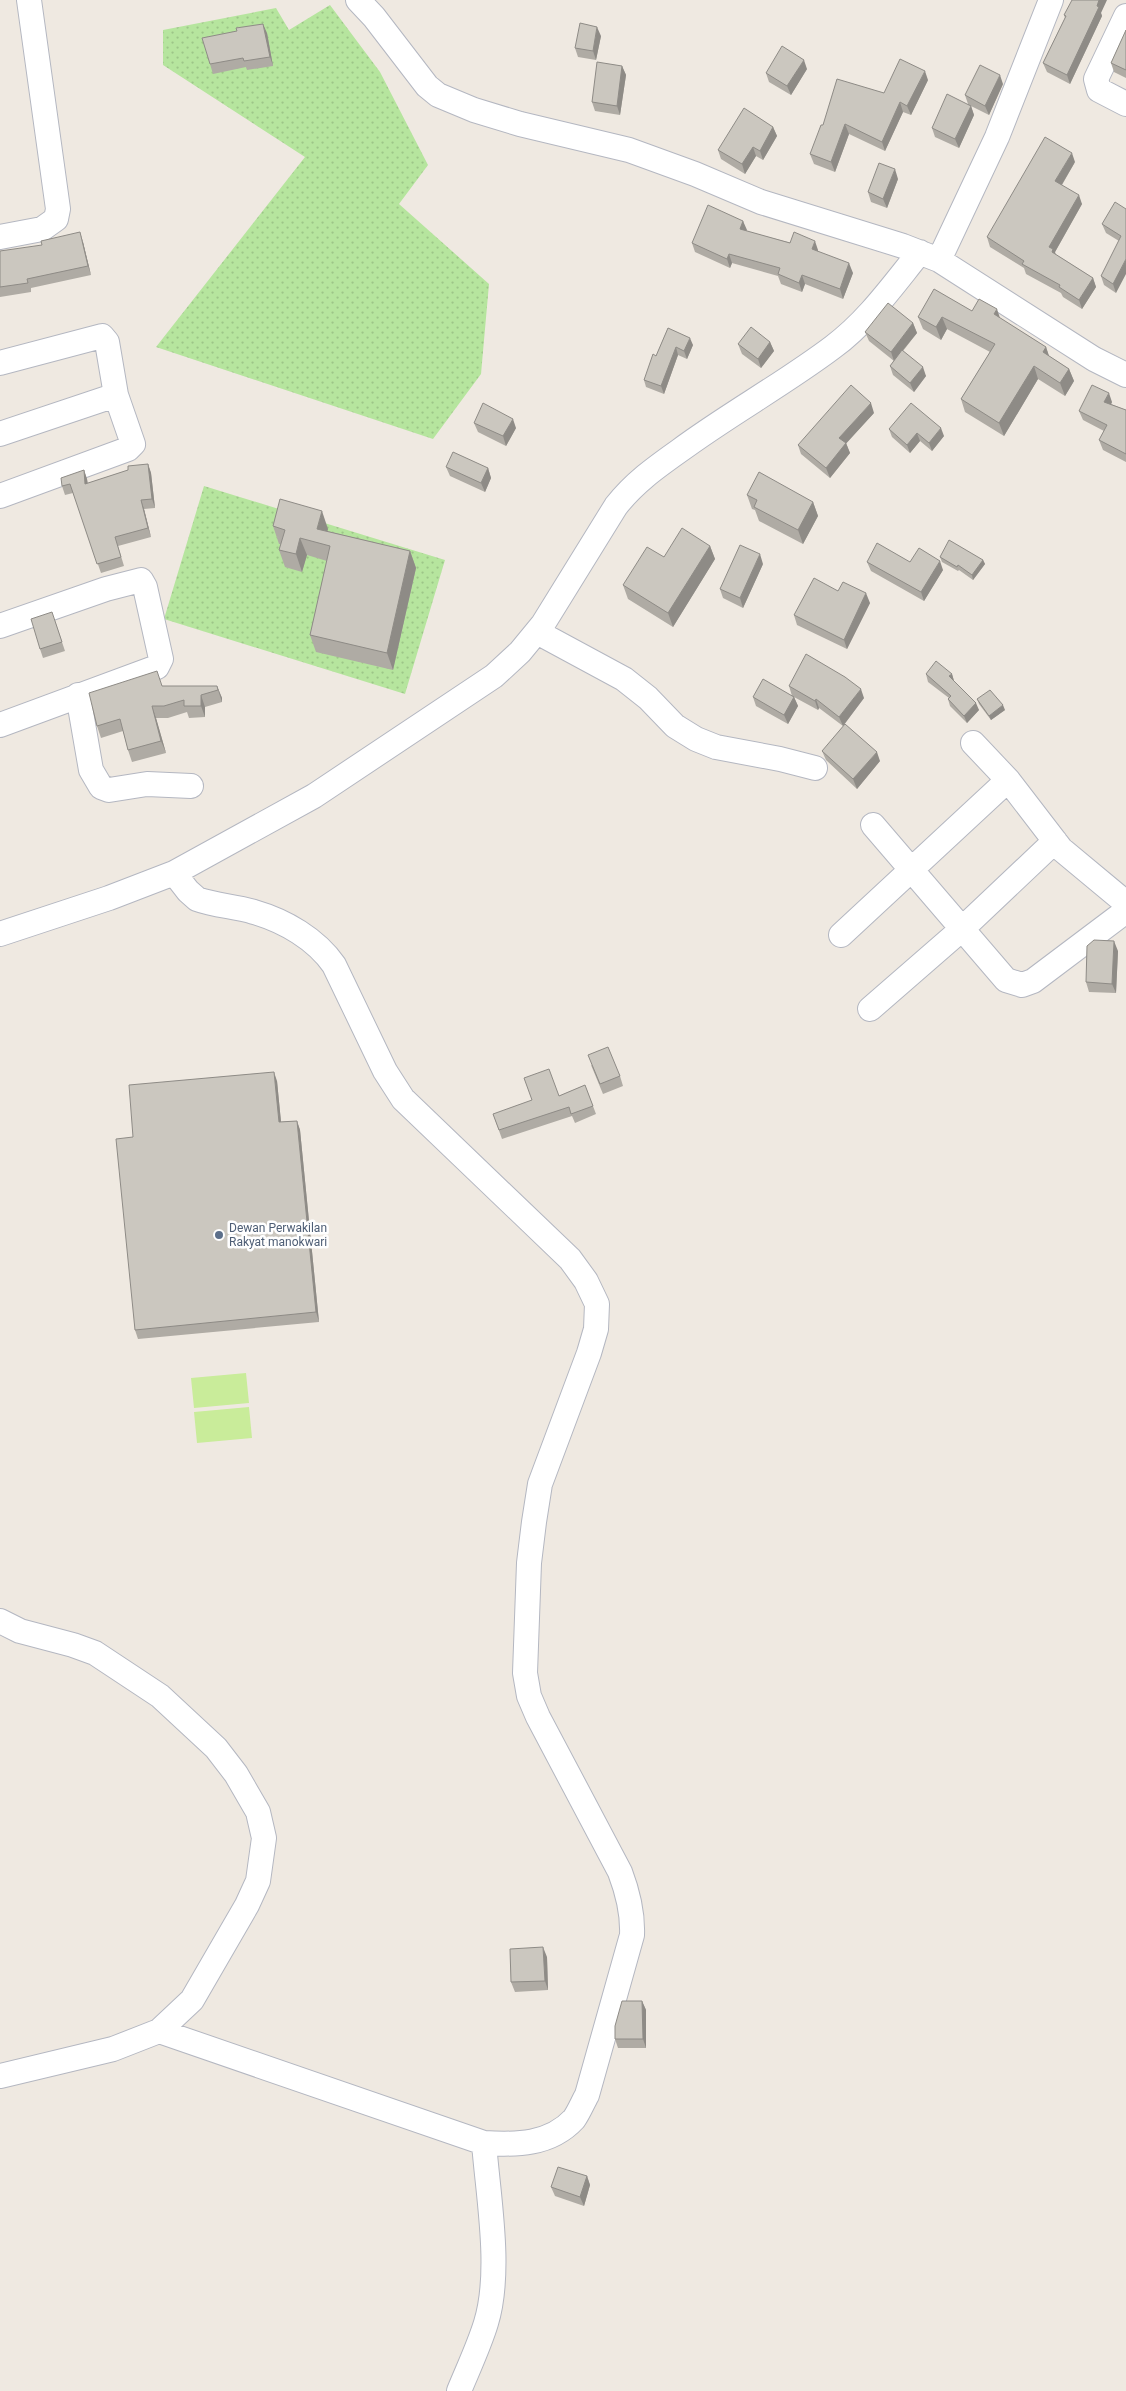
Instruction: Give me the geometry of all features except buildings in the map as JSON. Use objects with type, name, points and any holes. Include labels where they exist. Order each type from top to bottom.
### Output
[{"type":"street","points":[[0,237],[42,229],[56,219],[58,209],[29,0]]},
{"type":"street","points":[[358,0],[374,17],[427,86],[438,95],[492,116],[629,150],[695,174],[760,202],[930,256],[1094,359],[1126,375]]},
{"type":"street","points":[[0,934],[109,898],[174,873],[314,796],[359,768],[494,676],[507,665],[537,632],[628,490],[713,426],[833,347],[855,329],[880,302],[930,256],[998,137],[1051,0]]},
{"type":"street","points":[[1126,16],[1096,80],[1100,90],[1126,104]]},
{"type":"street","points":[[0,363],[102,336],[107,342],[116,395],[132,440],[130,449],[0,496]]},
{"type":"street","points":[[0,434],[116,395]]},
{"type":"street","points":[[0,626],[106,589],[141,580],[145,587],[161,659],[157,667],[0,725]]},
{"type":"street","points":[[537,632],[624,679],[648,698],[675,726],[696,739],[716,747],[780,759],[815,768]]},
{"type":"street","points":[[78,695],[91,770],[101,787],[109,790],[158,784],[191,786]]},
{"type":"street","points":[[973,743],[1008,780],[1061,849],[1126,903]]},
{"type":"street","points":[[842,935],[1008,780]]},
{"type":"street","points":[[872,825],[1006,980],[1022,985],[1034,981],[1126,911]]},
{"type":"street","points":[[870,1008],[962,929],[1055,841]]},
{"type":"street","points":[[159,2031],[484,2143],[521,2143],[544,2139],[560,2131],[575,2118],[587,2095],[632,1935],[633,1920],[629,1896],[620,1872],[538,1718],[529,1696],[525,1673],[529,1563],[540,1484],[589,1353],[596,1329],[597,1304],[586,1281],[570,1259],[403,1099],[385,1071],[334,965],[324,951],[310,939],[267,916],[197,899],[174,873]]},
{"type":"street","points":[[0,1621],[20,1631],[95,1653],[160,1696],[216,1748],[236,1774],[258,1812],[264,1838],[258,1881],[247,1905],[192,2000],[159,2031],[113,2049],[0,2076]]},
{"type":"street","points":[[459,2391],[487,2322],[493,2285],[492,2238],[484,2143]]},
{"type":"green space","points":[[330,5],[380,72],[428,165],[399,204],[489,284],[481,374],[433,439],[156,347],[305,157],[163,65],[163,30],[276,8],[289,30]]},
{"type":"green space","points":[[204,486],[445,560],[405,694],[164,619]]},
{"type":"green space","points":[[246,1373],[249,1403],[194,1408],[191,1378]]},
{"type":"green space","points":[[249,1407],[252,1438],[197,1443],[194,1412]]},
{"type":"place","name":"Dewan Perwakilan Rakyat manokwari","points":[[219,1235]]}]
